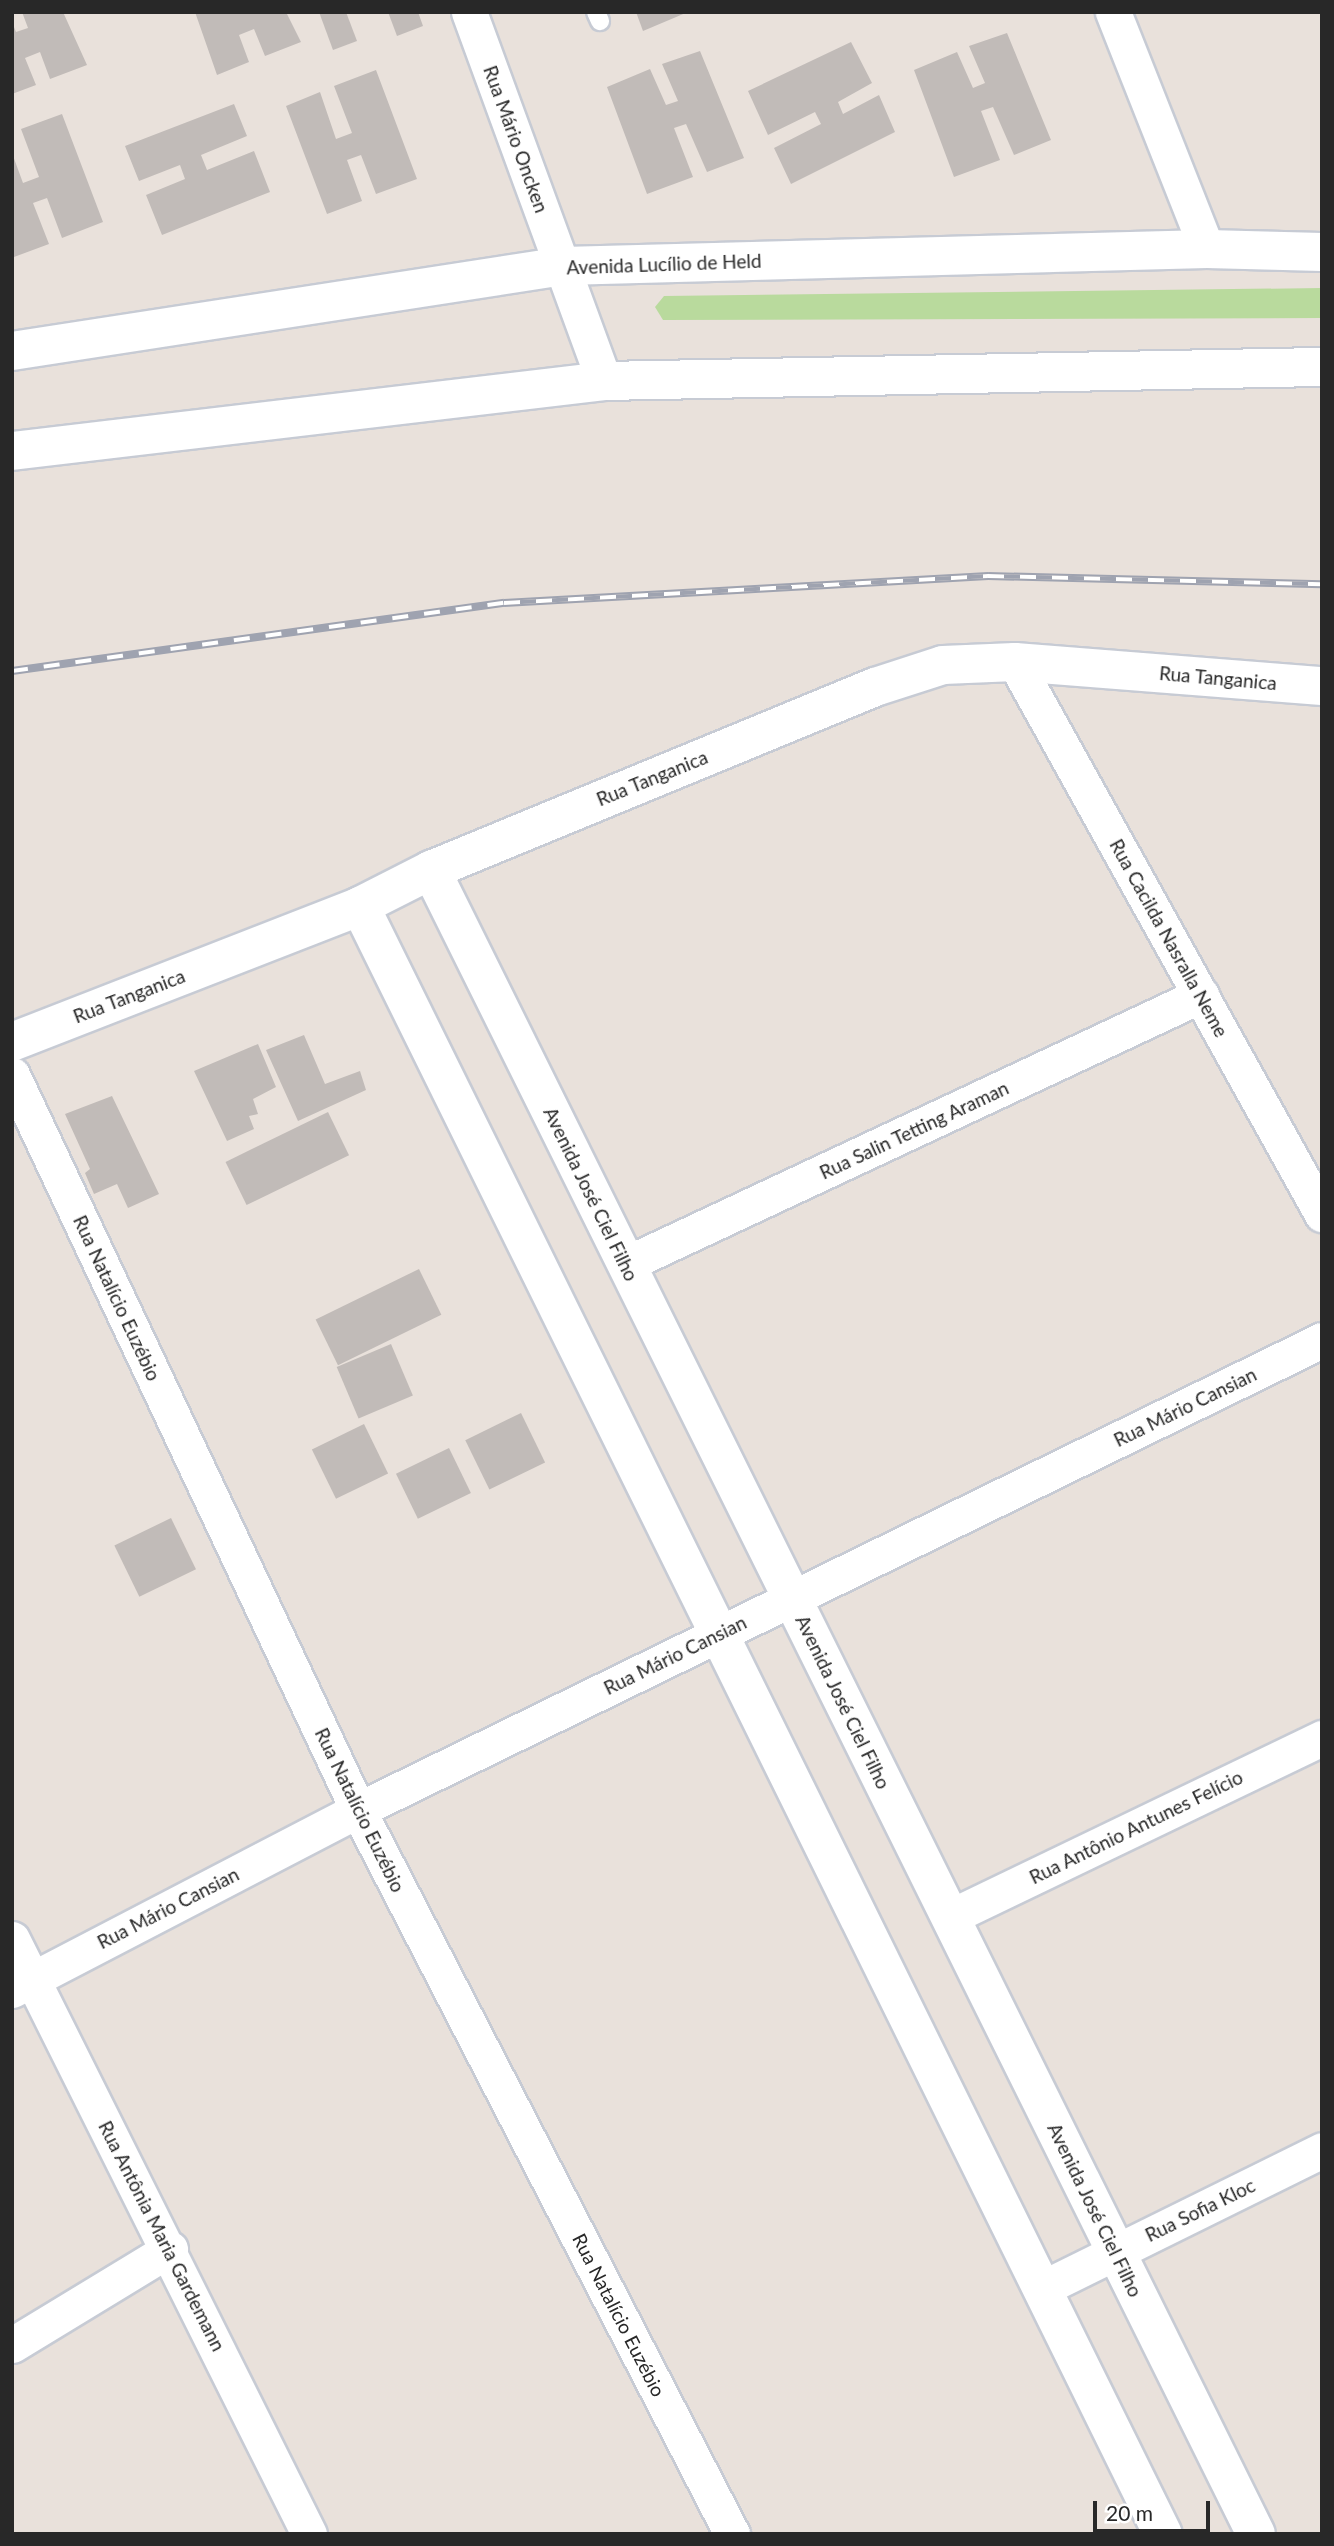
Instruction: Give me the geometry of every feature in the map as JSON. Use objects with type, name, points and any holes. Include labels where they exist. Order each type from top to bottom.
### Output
[{"type":"street","name":"Rua Mário Oncken","points":[[469,12],[604,381]]},
{"type":"street","points":[[1113,12],[1207,249]]},
{"type":"street","name":"Avenida Lucílio de Held","points":[[12,351],[563,266],[1207,249],[1322,252]]},
{"type":"street","points":[[12,451],[604,381],[1322,367]]},
{"type":"street","name":"Rua Tanganica","points":[[12,1042],[360,906],[430,870],[874,687],[943,665],[1015,662],[1322,686]]},
{"type":"street","name":"Rua Cacilda Nasralla Neme","points":[[1015,662],[1322,1214]]},
{"type":"street","name":"Avenida José Ciel Filho","points":[[430,870],[1256,2534]]},
{"type":"street","points":[[360,906],[717,1635],[1163,2534]]},
{"type":"street","name":"Rua Salin Tetting Araman","points":[[626,1264],[1201,995]]},
{"type":"street","name":"Rua Natalício Euzébio","points":[[12,1075],[358,1810],[732,2534]]},
{"type":"street","name":"Rua Mário Cansian","points":[[22,1984],[358,1810],[1322,1340]]},
{"type":"street","name":"Rua Antônio Antunes Felício","points":[[950,1916],[1322,1738]]},
{"type":"street","name":"Rua Antônia Maria Gardemann","points":[[12,1940],[22,1984],[170,2249],[309,2534]]},
{"type":"street","name":"Rua Sofia Kloc","points":[[1041,2288],[1322,2150]]},
{"type":"street","points":[[12,2345],[170,2249]]},
{"type":"green space","points":[[1322,288],[1322,318],[663,320],[655,307],[664,296]]},
{"type":"building","points":[[22,12],[63,12],[87,65],[50,79],[40,52],[25,58],[36,85],[12,94],[12,22],[16,32],[28,28]]},
{"type":"building","points":[[195,12],[286,12],[301,42],[265,56],[254,29],[239,35],[249,62],[217,75]]},
{"type":"building","points":[[319,12],[346,12],[357,41],[333,50]]},
{"type":"building","points":[[388,12],[418,12],[423,26],[397,36]]},
{"type":"building","points":[[636,12],[688,12],[643,31]]},
{"type":"building","points":[[1007,33],[1051,140],[1014,155],[993,107],[981,111],[1000,160],[954,177],[914,70],[957,52],[973,88],[985,83],[969,46]]},
{"type":"building","points":[[851,42],[872,83],[838,102],[843,114],[879,95],[895,132],[791,184],[774,148],[821,124],[815,112],[768,135],[748,91]]},
{"type":"building","points":[[700,51],[744,158],[707,172],[686,124],[674,128],[693,177],[647,194],[607,87],[650,69],[666,105],[678,101],[662,64]]},
{"type":"building","points":[[376,70],[417,179],[376,194],[361,155],[347,160],[362,201],[327,214],[286,106],[320,92],[336,139],[352,133],[334,86]]},
{"type":"building","points":[[234,104],[247,136],[201,155],[207,170],[254,151],[270,192],[162,235],[146,195],[185,179],[180,165],[139,181],[125,146]]},
{"type":"building","points":[[62,114],[103,222],[62,238],[47,198],[33,203],[49,244],[14,257],[12,153],[23,183],[39,177],[21,129]]},
{"type":"building","points":[[304,1035],[325,1084],[360,1071],[366,1090],[298,1121],[266,1050]]},
{"type":"building","points":[[258,1044],[276,1087],[253,1099],[258,1114],[249,1116],[254,1129],[227,1141],[194,1071]]},
{"type":"building","points":[[112,1096],[159,1194],[128,1208],[117,1184],[94,1194],[85,1173],[90,1169],[65,1114]]},
{"type":"building","points":[[328,1112],[349,1155],[247,1205],[226,1162]]},
{"type":"building","points":[[419,1269],[441,1315],[338,1365],[316,1319]]},
{"type":"building","points":[[391,1344],[413,1396],[359,1419],[337,1367]]},
{"type":"building","points":[[521,1413],[545,1462],[489,1490],[465,1440]]},
{"type":"building","points":[[364,1424],[388,1473],[336,1499],[312,1449]]},
{"type":"building","points":[[449,1448],[471,1493],[418,1519],[396,1474]]},
{"type":"building","points":[[171,1518],[196,1569],[139,1597],[114,1546]]},
{"type":"railway","points":[[12,671],[504,603],[988,576],[1322,584]]}]
